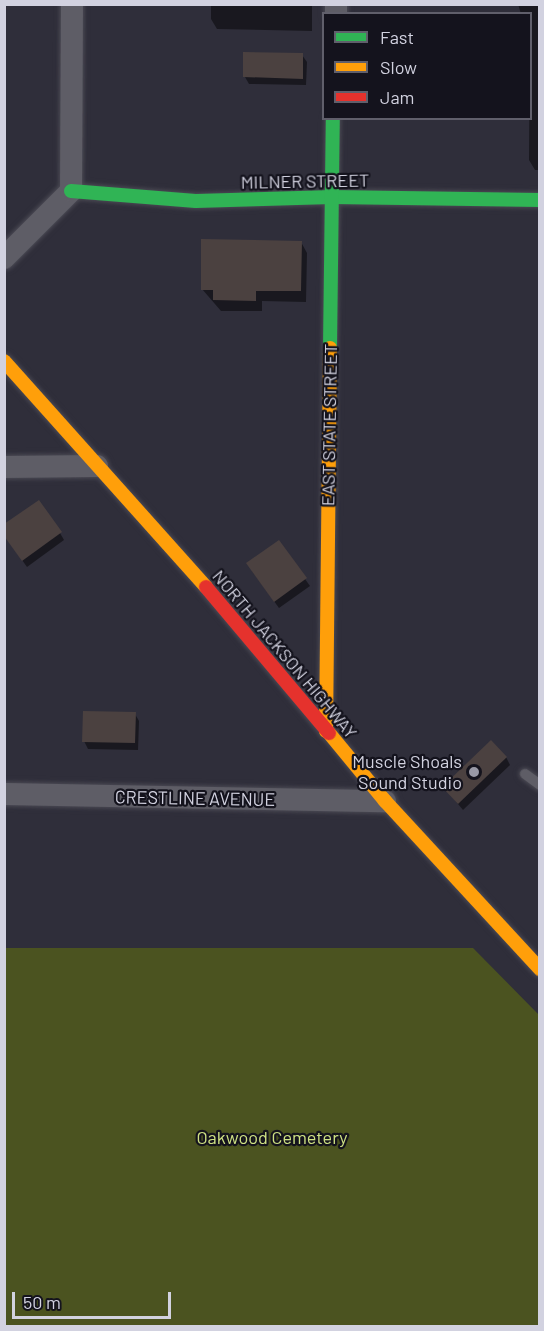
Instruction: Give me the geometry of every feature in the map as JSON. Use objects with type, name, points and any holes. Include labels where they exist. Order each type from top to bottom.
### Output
[{"type":"street","points":[[4,258],[71,191],[72,4]]},
{"type":"street","name":"EAST STATE STREET","points":[[326,731],[333,120]]},
{"type":"street","name":"MILNER STREET","points":[[71,191],[196,201],[332,197],[540,200]]},
{"type":"street","name":"NORTH JACKSON HIGHWAY","points":[[4,361],[238,623],[386,801],[540,969]]},
{"type":"street","points":[[4,467],[97,466]]},
{"type":"street","name":"CRESTLINE AVENUE","points":[[4,794],[386,801]]},
{"type":"lane","points":[[525,774],[540,785]]},
{"type":"green space","name":"Oakwood Cemetery","points":[[4,948],[473,948],[539,1015],[539,1326],[5,1326]]},
{"type":"building","points":[[243,52],[303,53],[303,79],[243,77]]},
{"type":"building","points":[[201,239],[302,241],[301,291],[256,291],[256,301],[213,300],[213,290],[201,290]]},
{"type":"building","points":[[39,500],[62,532],[22,561],[4,536],[4,524]]},
{"type":"building","points":[[279,540],[307,578],[274,602],[246,563]]},
{"type":"building","points":[[83,711],[136,712],[135,743],[82,742]]},
{"type":"building","name":"Muscle Shoals Sound Studio","points":[[491,740],[507,757],[458,804],[442,787]]},
{"type":"traffic: fast","points":[[330,348],[333,120]]},
{"type":"traffic: fast","points":[[71,191],[196,201],[332,197],[540,200]]},
{"type":"traffic: slow","points":[[326,731],[330,348]]},
{"type":"traffic: slow","points":[[4,361],[206,587]]},
{"type":"traffic: slow","points":[[329,733],[385,801],[540,969]]},
{"type":"traffic: jam","points":[[206,587],[329,733]]},
{"type":"place","name":"Muscle Shoals Sound Studio","points":[[474,772]]}]
